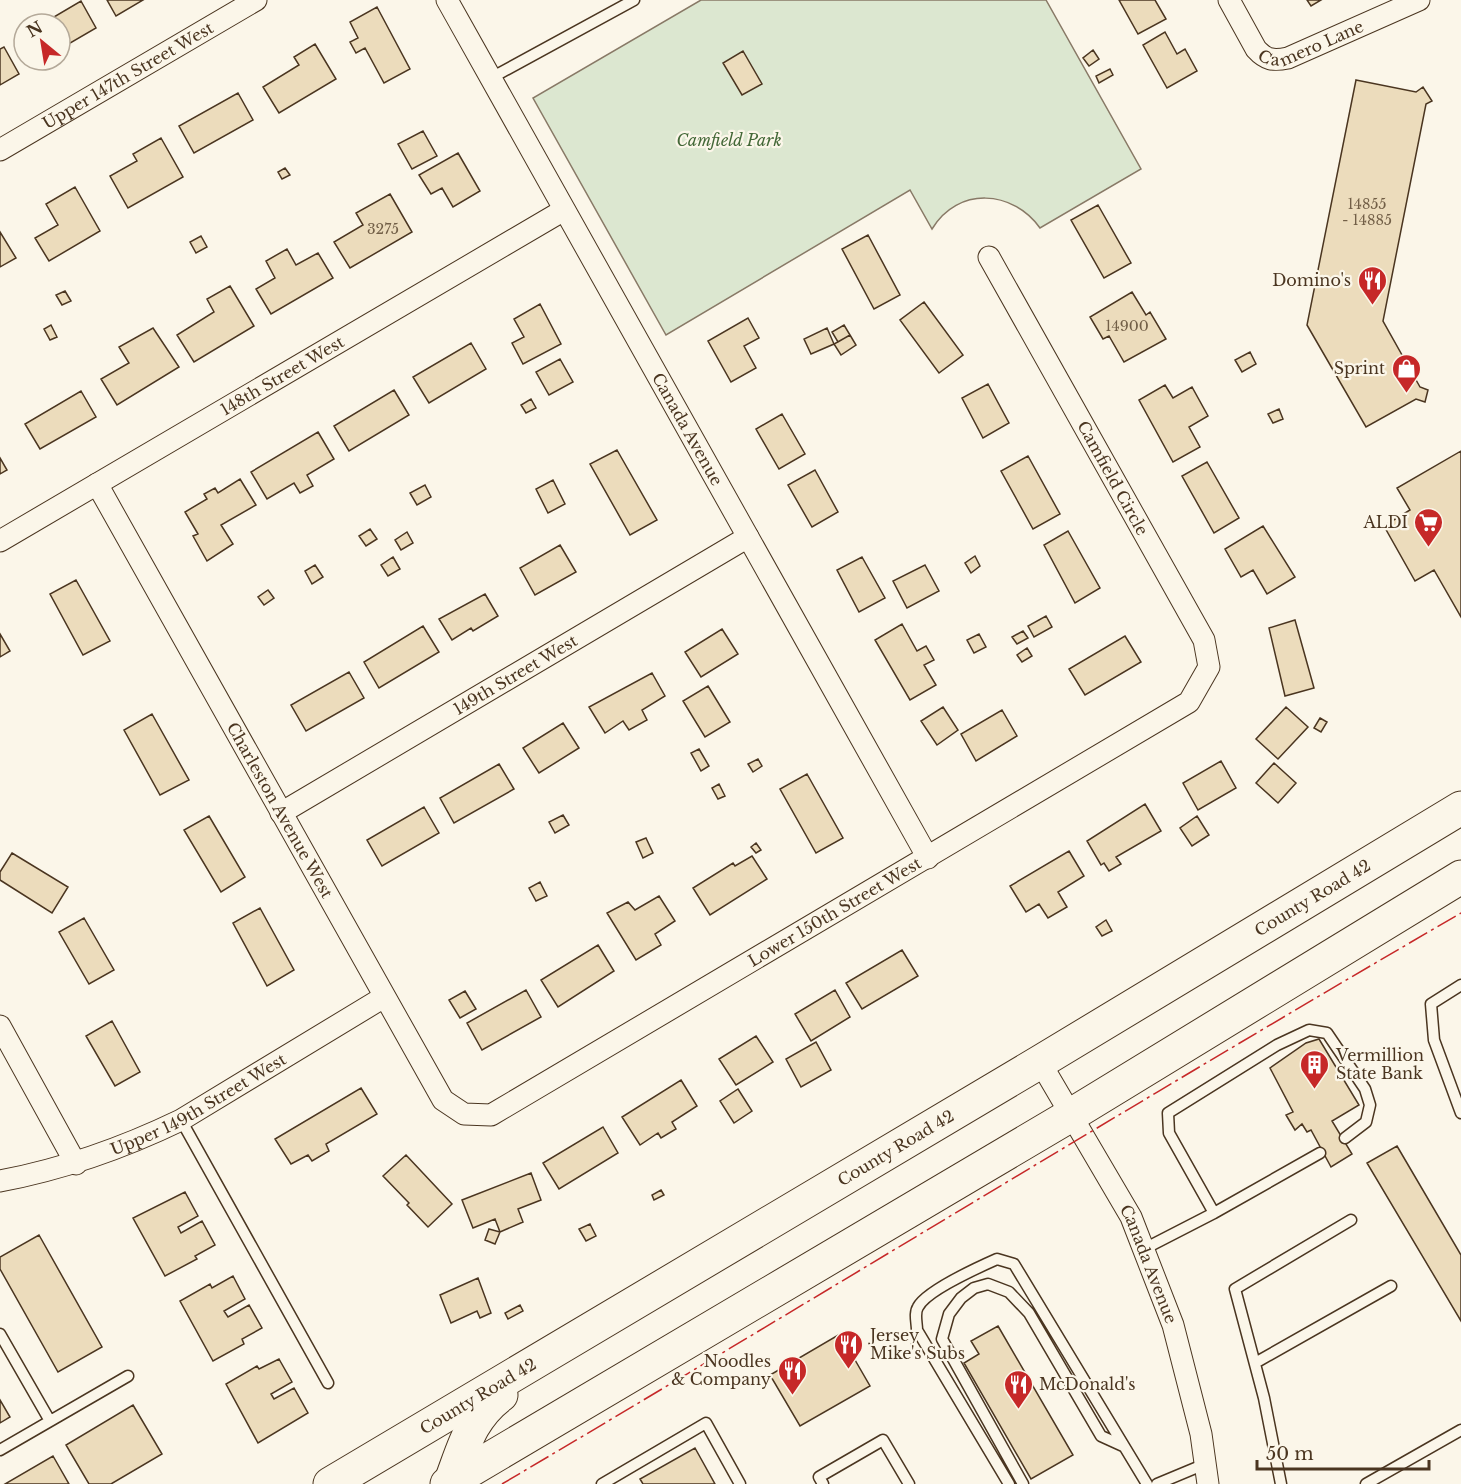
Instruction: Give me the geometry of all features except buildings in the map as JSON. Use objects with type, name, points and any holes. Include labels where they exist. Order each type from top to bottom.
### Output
[{"type":"highway","name":"County Road 42","points":[[330,1484],[853,1174],[1461,808]]},
{"type":"highway","points":[[450,1483],[1071,1115],[1461,877]]},
{"type":"highway","points":[[450,1483],[471,1427],[491,1402],[519,1382],[809,1208],[853,1174]]},
{"type":"street","name":"Upper 147th Street West","points":[[0,150],[256,0]]},
{"type":"street","name":"Canada Avenue","points":[[447,0],[928,858]]},
{"type":"street","name":"Camero Lane","points":[[1229,0],[1256,49],[1271,60],[1288,58],[1419,0]]},
{"type":"street","name":"148th Street West","points":[[0,541],[564,210]]},
{"type":"street","name":"Camfield Circle","points":[[989,257],[1204,640],[1209,667],[1189,702]]},
{"type":"street","name":"Charleston Avenue West","points":[[97,484],[443,1100],[464,1114],[480,1115]]},
{"type":"street","name":"149th Street West","points":[[281,813],[748,537]]},
{"type":"street","name":"Lower 150th Street West","points":[[480,1115],[491,1115],[1189,702]]},
{"type":"street","name":"Upper 149th Street West","points":[[0,1181],[76,1164],[135,1142],[181,1120],[384,997]]},
{"type":"street","points":[[0,1026],[76,1164]]},
{"type":"street","name":"Canada Avenue","points":[[1040,1062],[1131,1217],[1144,1249],[1173,1325],[1201,1434],[1207,1474]]},
{"type":"lane","points":[[491,78],[634,0]]},
{"type":"lane","points":[[1461,985],[1431,1004],[1434,1040],[1461,1113]]},
{"type":"lane","points":[[1214,1213],[1169,1133],[1168,1113],[1277,1046],[1309,1030],[1327,1033],[1365,1089],[1370,1105],[1366,1122],[1345,1138]]},
{"type":"lane","points":[[181,1120],[328,1383]]},
{"type":"lane","points":[[1144,1249],[1214,1213],[1320,1153]]},
{"type":"lane","points":[[1281,1484],[1264,1398],[1235,1289],[1351,1220]]},
{"type":"lane","points":[[1009,1484],[917,1330],[916,1310],[922,1301],[963,1275],[997,1259],[1014,1264],[1147,1484]]},
{"type":"lane","points":[[1023,1484],[942,1339],[949,1314],[961,1298],[974,1288],[988,1284],[1009,1292],[1029,1313],[1101,1436],[1123,1446]]},
{"type":"lane","points":[[1255,1363],[1391,1286]]},
{"type":"lane","points":[[0,1334],[50,1422]]},
{"type":"lane","points":[[0,1450],[128,1376]]},
{"type":"lane","points":[[602,1484],[706,1423],[740,1484]]},
{"type":"lane","points":[[1366,1484],[1461,1430]]},
{"type":"lane","points":[[823,1484],[819,1478],[883,1440],[909,1484]]},
{"type":"lane","points":[[1156,1484],[1207,1474]]},
{"type":"green space","name":"Camfield Park","points":[[701,0],[1046,0],[1141,169],[1040,228],[1029,215],[1015,206],[1001,200],[986,198],[956,205],[943,215],[932,229],[910,190],[666,335],[533,98]]},
{"type":"power","points":[[502,1484],[1461,913]]},
{"type":"place","name":"Domino's","points":[[1372,306]]},
{"type":"place","name":"Sprint","points":[[1406,394]]},
{"type":"place","name":"ALDI","points":[[1429,548]]},
{"type":"place","name":"Vermillion State Bank","points":[[1315,1090]]},
{"type":"place","name":"Jersey Mike's Subs","points":[[849,1370]]},
{"type":"place","name":"Noodles & Company","points":[[792,1396]]},
{"type":"place","name":"McDonald's","points":[[1018,1410]]}]
